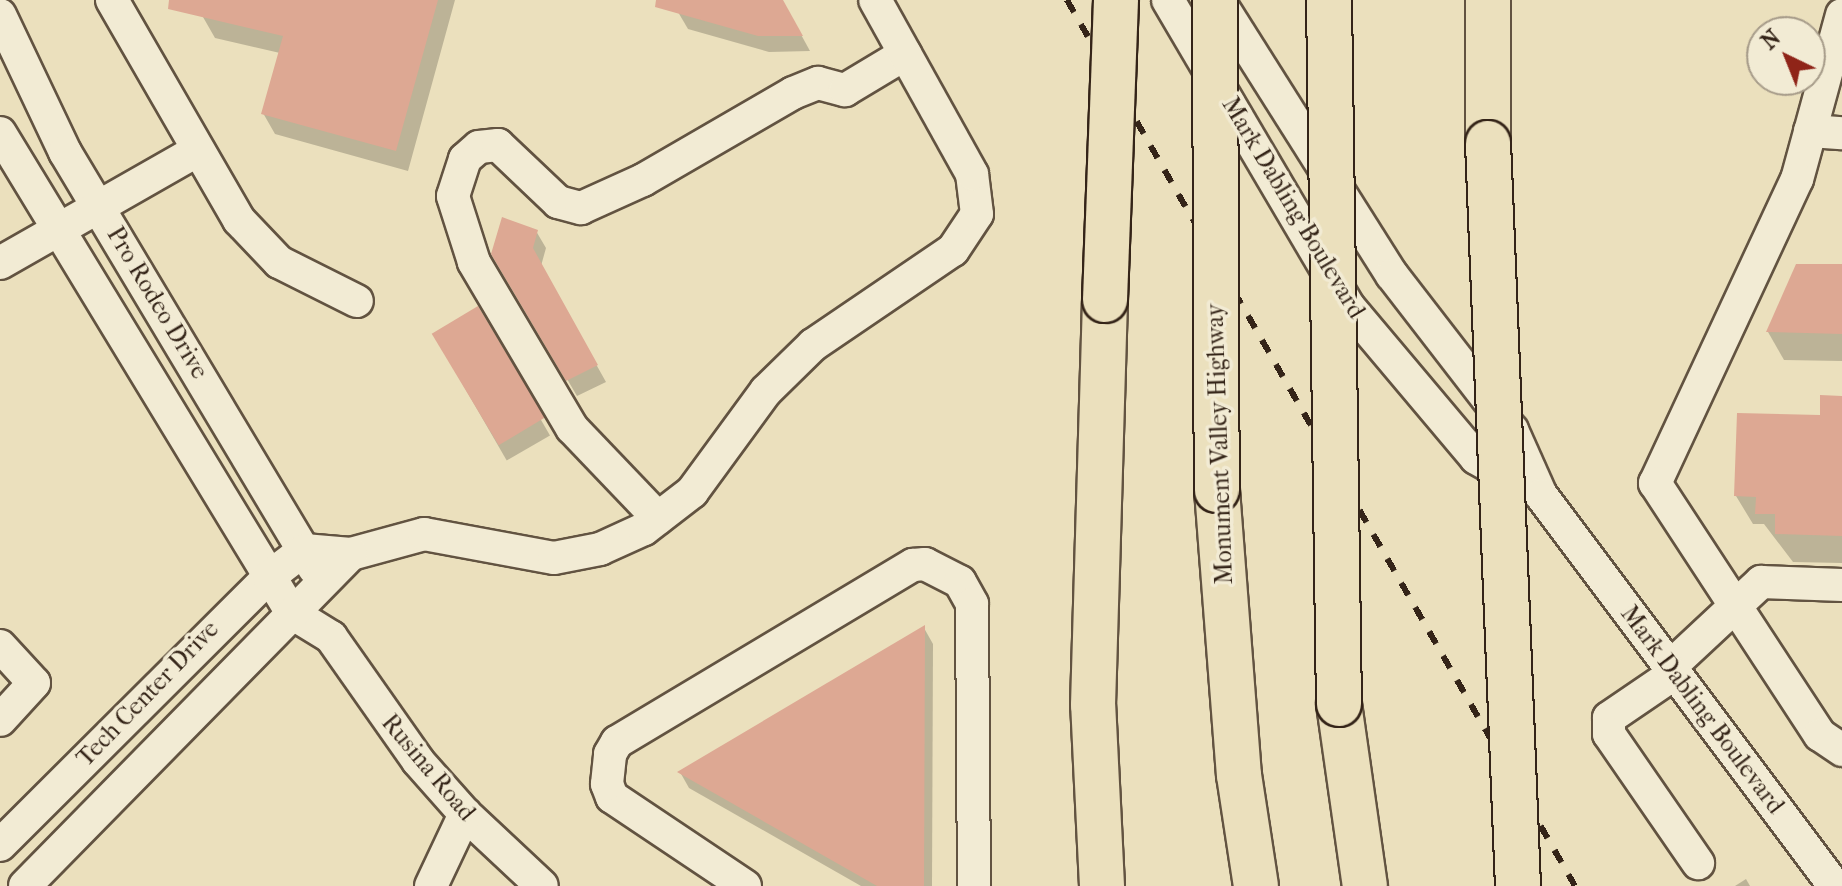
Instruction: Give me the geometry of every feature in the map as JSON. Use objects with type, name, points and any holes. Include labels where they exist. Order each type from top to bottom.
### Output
[{"type":"highway","points":[[1102,886],[1093,705],[1116,0]]},
{"type":"highway","name":"Monument Valley Highway","points":[[1217,0],[1217,490],[1239,775],[1256,886]]},
{"type":"highway","points":[[1329,0],[1339,704],[1365,886]]},
{"type":"highway","points":[[1488,0],[1488,143],[1518,886]]},
{"type":"street","points":[[112,0],[196,151],[239,220],[279,262],[357,301]]},
{"type":"street","points":[[304,550],[351,554],[424,534],[554,558],[600,549],[658,518],[692,492],[766,391],[813,345],[953,250],[977,214],[972,174],[875,0]]},
{"type":"street","name":"Mark Dabling Boulevard","points":[[1168,0],[1349,307],[1476,458],[1541,495]]},
{"type":"street","name":"Mark Dabling Boulevard","points":[[1217,0],[1392,275],[1512,430],[1541,495],[1835,886]]},
{"type":"street","name":"Pro Rodeo Drive","points":[[0,15],[22,70],[97,204],[324,587]]},
{"type":"street","points":[[1842,15],[1836,55],[1797,179],[1655,483],[1820,735],[1842,750]]},
{"type":"street","points":[[658,518],[572,428],[474,262],[453,196],[465,159],[479,147],[498,145],[558,202],[581,208],[643,180],[793,93],[818,83],[845,90],[905,54]]},
{"type":"street","points":[[1810,131],[1842,133]]},
{"type":"street","name":"Pro Rodeo Drive","points":[[0,133],[292,613]]},
{"type":"street","points":[[0,263],[97,204],[196,151]]},
{"type":"street","name":"Tech Center Drive","points":[[0,845],[269,577],[304,550]]},
{"type":"street","name":"Tech Center Drive","points":[[19,884],[292,613],[324,587],[351,554]]},
{"type":"street","points":[[745,886],[612,797],[607,784],[610,754],[617,742],[913,565],[925,564],[960,582],[972,604],[974,886]]},
{"type":"street","points":[[1698,863],[1609,734],[1609,718],[1673,670],[1761,582],[1842,585]]},
{"type":"street","name":"Rusina Road","points":[[324,587],[331,637],[381,714],[465,814],[542,886]]},
{"type":"street","name":"Rusina Road","points":[[292,613],[331,637]]},
{"type":"street","points":[[0,646],[34,683],[0,720]]},
{"type":"street","points":[[431,884],[465,814]]},
{"type":"building","points":[[169,0],[438,0],[396,151],[261,114],[283,36],[168,9]]},
{"type":"building","points":[[656,0],[783,0],[803,36],[758,36],[655,7]]},
{"type":"building","points":[[502,217],[538,230],[533,248],[598,365],[566,381],[491,254]]},
{"type":"building","points":[[1796,264],[1842,264],[1842,334],[1766,332]]},
{"type":"building","points":[[478,306],[545,417],[499,445],[432,334]]},
{"type":"building","points":[[1820,395],[1842,396],[1842,536],[1775,534],[1775,514],[1755,514],[1756,497],[1734,496],[1737,413],[1820,415]]},
{"type":"building","points":[[925,625],[924,886],[877,886],[677,772]]},
{"type":"railway","points":[[1067,0],[1575,886]]}]
